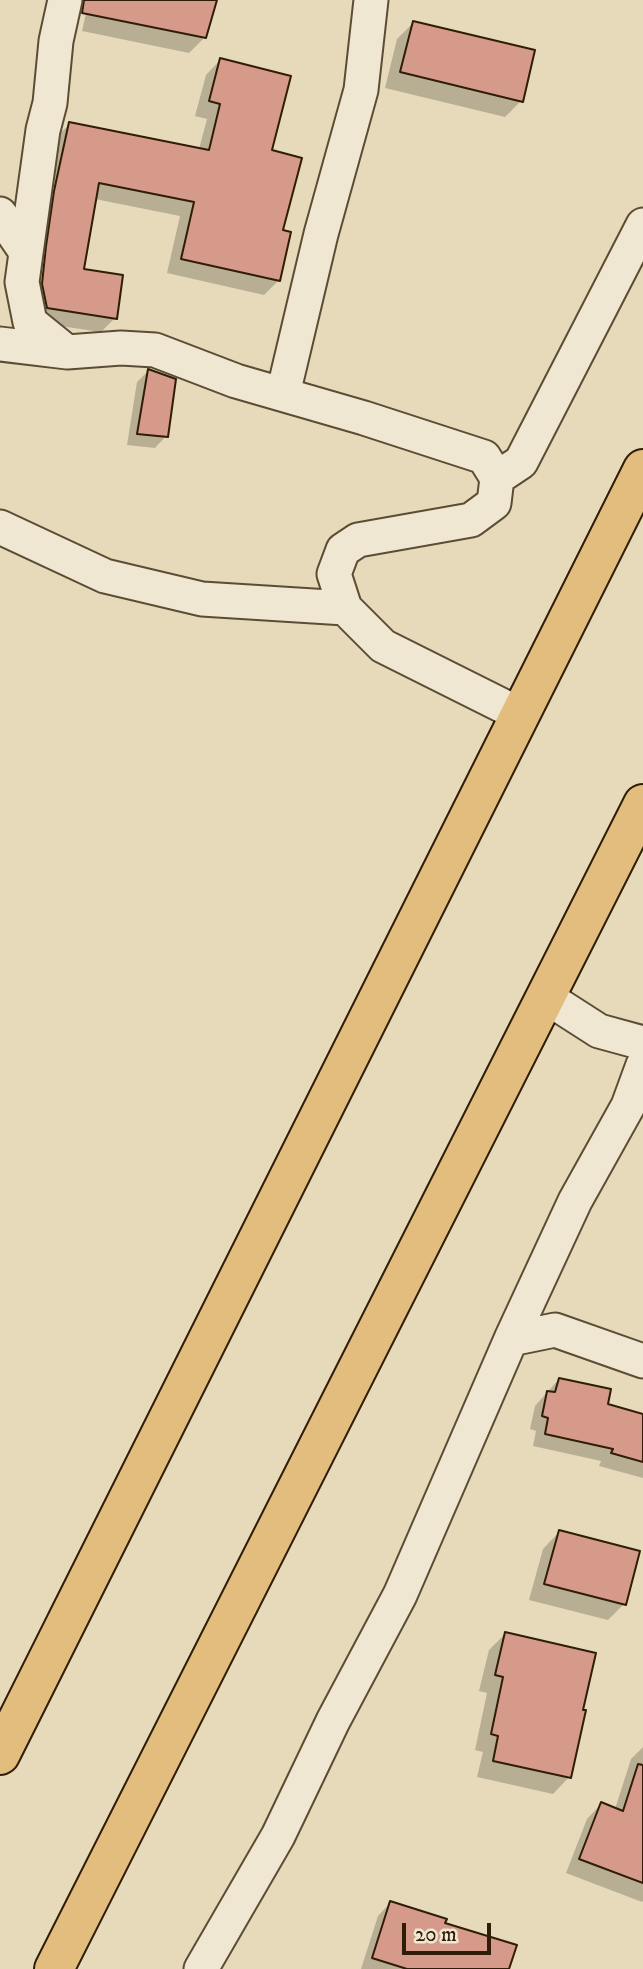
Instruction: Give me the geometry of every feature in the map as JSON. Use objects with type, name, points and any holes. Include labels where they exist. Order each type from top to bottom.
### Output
[{"type":"highway","points":[[0,1755],[643,470]]},
{"type":"highway","points":[[54,1969],[643,804]]},
{"type":"street","points":[[65,0],[56,41],[50,103],[43,130],[22,282],[30,322],[67,352]]},
{"type":"street","points":[[283,394],[321,234],[361,90],[372,0]]},
{"type":"street","points":[[0,214],[26,252]]},
{"type":"street","points":[[496,478],[521,462],[643,225]]},
{"type":"street","points":[[0,344],[67,352],[121,348],[155,349],[236,381],[364,418],[484,457],[496,478],[494,503],[471,520],[358,540],[343,550],[334,574],[345,608],[383,646],[521,715]]},
{"type":"street","points":[[0,527],[105,576],[202,599],[345,608]]},
{"type":"street","points":[[546,997],[599,1031],[643,1043]]},
{"type":"street","points":[[201,1969],[278,1836],[333,1721],[400,1595],[511,1339],[575,1201],[628,1106],[643,1065]]},
{"type":"street","points":[[534,1289],[555,1329]]},
{"type":"street","points":[[511,1339],[555,1329],[643,1360]]},
{"type":"building","points":[[84,0],[217,0],[206,38],[82,13]]},
{"type":"building","points":[[413,21],[535,50],[523,102],[400,72]]},
{"type":"building","points":[[220,58],[291,76],[272,150],[302,158],[283,230],[291,232],[280,281],[181,259],[194,202],[99,183],[84,269],[123,275],[117,319],[47,308],[42,284],[46,246],[54,191],[69,122],[209,150],[220,104],[209,101]]},
{"type":"building","points":[[148,369],[176,379],[168,437],[137,434]]},
{"type":"building","points":[[559,1378],[611,1389],[608,1404],[643,1414],[643,1462],[611,1453],[613,1449],[545,1434],[548,1418],[542,1416],[547,1391],[555,1392]]},
{"type":"building","points":[[559,1530],[640,1551],[626,1605],[544,1584]]},
{"type":"building","points":[[505,1632],[596,1653],[571,1778],[493,1761],[498,1736],[491,1734],[503,1677],[495,1675]]},
{"type":"building","points":[[638,1764],[643,1765],[643,1883],[579,1859],[601,1802],[623,1811]]},
{"type":"building","points":[[390,1901],[447,1919],[445,1923],[517,1945],[509,1969],[407,1969],[372,1958]]}]
